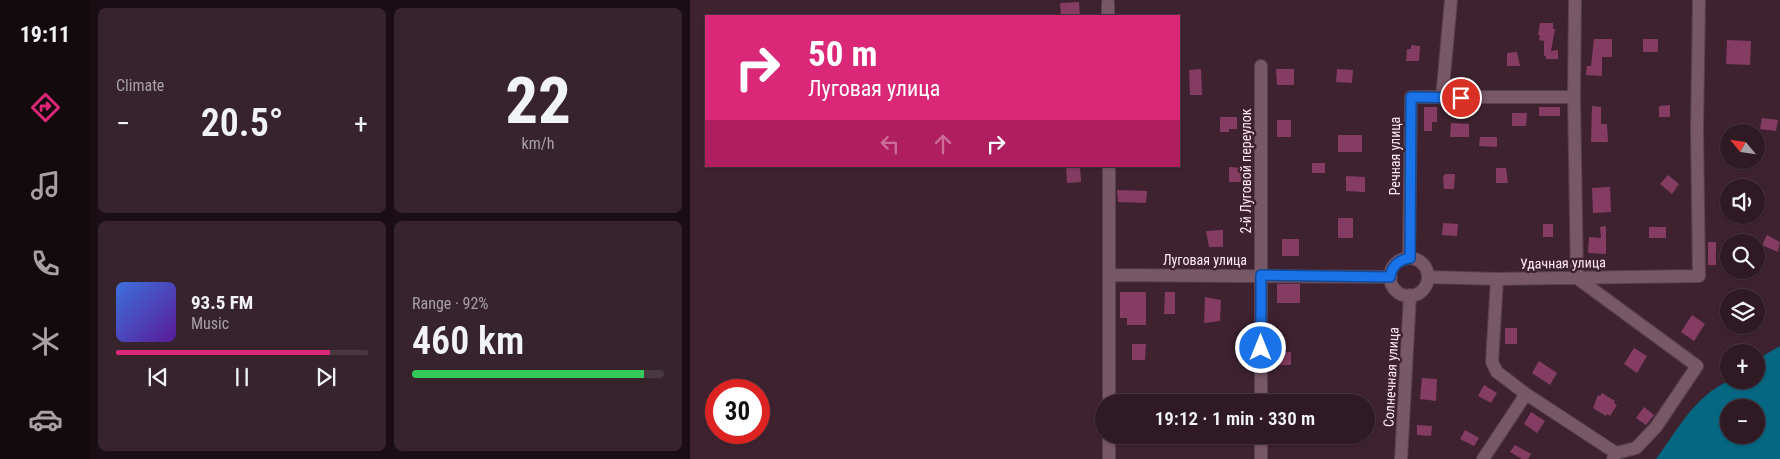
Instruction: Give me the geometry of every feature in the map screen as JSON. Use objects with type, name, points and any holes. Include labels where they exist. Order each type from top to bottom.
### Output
[{"type":"street","points":[[1442,98],[1451,0]]},
{"type":"street","points":[[1497,279],[1492,362],[1497,372],[1615,456],[1636,448],[1656,427],[1697,366],[1577,278],[1574,0]]},
{"type":"street","name":"Удачная улица","points":[[1428,277],[1497,279],[1699,276],[1697,129],[1699,0]]},
{"type":"street","points":[[1108,3],[1108,15]]},
{"type":"street","name":"2-й Луговой переулок","points":[[1261,66],[1261,394]]},
{"type":"street","name":"Речная улица","points":[[1410,258],[1411,97],[1574,97]]},
{"type":"street","points":[[1109,167],[1109,394]]},
{"type":"street","points":[[1410,258],[1421,262],[1425,266],[1428,277],[1423,290],[1410,296],[1394,288],[1390,277],[1394,266],[1404,259],[1410,258]]},
{"type":"street","name":"Луговая улица","points":[[1109,275],[1390,277]]},
{"type":"street","name":"Солнечная улица","points":[[1401,459],[1410,296]]},
{"type":"street","points":[[1483,459],[1526,394]]},
{"type":"street","points":[[1109,444],[1109,459]]},
{"type":"street","points":[[1261,444],[1261,459]]},
{"type":"water","points":[[1780,346],[1780,459],[1656,459],[1696,405],[1720,386],[1720,389],[1765,389],[1765,355]]},
{"type":"building","points":[[1079,2],[1080,15],[1061,15],[1060,3]]},
{"type":"building","points":[[1540,23],[1553,23],[1553,29],[1555,29],[1551,51],[1558,50],[1558,59],[1546,59],[1546,56],[1544,56],[1544,41],[1539,40],[1540,35],[1538,35]]},
{"type":"building","points":[[1594,39],[1612,39],[1612,57],[1602,57],[1602,76],[1586,75],[1587,66],[1591,66]]},
{"type":"building","points":[[1643,39],[1658,39],[1658,52],[1643,52]]},
{"type":"building","points":[[1727,40],[1751,41],[1750,65],[1726,64]]},
{"type":"building","points":[[1411,45],[1420,46],[1419,61],[1406,61],[1407,49],[1411,49]]},
{"type":"building","points":[[1517,52],[1520,66],[1507,66],[1507,53]]},
{"type":"building","points":[[1201,69],[1202,95],[1190,95],[1189,70]]},
{"type":"building","points":[[1276,69],[1294,69],[1294,85],[1277,85]]},
{"type":"building","points":[[1337,69],[1353,70],[1352,83],[1336,82]]},
{"type":"building","points":[[1670,105],[1670,117],[1659,117],[1659,106]]},
{"type":"building","points":[[1592,106],[1601,107],[1601,124],[1607,124],[1608,142],[1591,142]]},
{"type":"building","points":[[1424,107],[1437,107],[1437,122],[1432,122],[1432,131],[1424,131]]},
{"type":"building","points":[[1539,107],[1560,107],[1560,116],[1539,116]]},
{"type":"building","points":[[1512,113],[1527,113],[1526,126],[1512,126]]},
{"type":"building","points":[[1220,117],[1237,117],[1237,129],[1229,129],[1229,132],[1220,132]]},
{"type":"building","points":[[1762,118],[1778,120],[1776,131],[1765,130],[1765,124],[1761,124]]},
{"type":"building","points":[[1277,120],[1291,120],[1291,137],[1277,137]]},
{"type":"building","points":[[1451,123],[1469,124],[1469,137],[1450,137]]},
{"type":"building","points":[[1338,135],[1362,135],[1362,152],[1338,152]]},
{"type":"building","points":[[1480,137],[1497,137],[1497,147],[1479,146]]},
{"type":"building","points":[[1312,163],[1325,163],[1325,173],[1312,173]]},
{"type":"building","points":[[1066,167],[1080,167],[1081,182],[1067,183]]},
{"type":"building","points":[[1229,167],[1244,168],[1244,182],[1229,182]]},
{"type":"building","points":[[1496,168],[1506,168],[1508,183],[1496,183]]},
{"type":"building","points":[[1445,174],[1455,174],[1454,189],[1444,189],[1443,177]]},
{"type":"building","points":[[1668,175],[1679,184],[1672,194],[1660,184]]},
{"type":"building","points":[[1346,176],[1365,177],[1365,192],[1346,191]]},
{"type":"building","points":[[1610,187],[1611,212],[1593,213],[1592,188]]},
{"type":"building","points":[[1117,190],[1147,191],[1146,203],[1118,202]]},
{"type":"building","points":[[1338,218],[1353,218],[1353,238],[1338,238]]},
{"type":"building","points":[[1443,223],[1458,224],[1457,236],[1442,235]]},
{"type":"building","points":[[1543,224],[1553,224],[1553,237],[1543,237]]},
{"type":"building","points":[[1606,226],[1606,254],[1588,253],[1589,237],[1601,238],[1600,227]]},
{"type":"building","points":[[1649,227],[1666,227],[1666,238],[1649,238]]},
{"type":"building","points":[[1223,230],[1223,247],[1209,247],[1206,231]]},
{"type":"building","points":[[1767,235],[1780,242],[1778,252],[1765,246]]},
{"type":"building","points":[[1282,239],[1299,239],[1299,256],[1282,256]]},
{"type":"building","points":[[1708,242],[1716,242],[1716,265],[1708,265]]},
{"type":"building","points":[[1277,284],[1300,284],[1300,303],[1277,303]]},
{"type":"building","points":[[1120,292],[1146,292],[1146,325],[1127,325],[1127,318],[1120,318]]},
{"type":"building","points":[[1165,292],[1175,292],[1175,314],[1164,314]]},
{"type":"building","points":[[1205,297],[1221,300],[1220,321],[1204,323]]},
{"type":"building","points":[[1692,315],[1705,324],[1694,341],[1681,332]]},
{"type":"building","points":[[1505,328],[1517,328],[1517,344],[1505,344]]},
{"type":"building","points":[[1132,344],[1146,344],[1145,360],[1132,360]]},
{"type":"building","points":[[1634,348],[1647,356],[1637,373],[1624,364]]},
{"type":"building","points":[[1278,352],[1291,352],[1291,365],[1278,365]]},
{"type":"building","points":[[1539,361],[1557,373],[1550,385],[1532,373]]},
{"type":"building","points":[[1422,378],[1437,379],[1436,401],[1420,399]]},
{"type":"building","points":[[1484,385],[1497,393],[1491,403],[1478,396]]},
{"type":"building","points":[[1602,393],[1615,401],[1614,403],[1617,405],[1610,416],[1607,414],[1606,416],[1593,408],[1598,395],[1600,396]]},
{"type":"building","points":[[1644,407],[1654,415],[1646,425],[1636,418]]},
{"type":"building","points":[[1531,412],[1545,421],[1537,433],[1524,424]]},
{"type":"building","points":[[1417,425],[1432,426],[1431,436],[1417,435]]},
{"type":"building","points":[[1465,430],[1479,438],[1474,446],[1460,439]]},
{"type":"building","points":[[1515,445],[1531,454],[1528,459],[1522,459],[1510,452]]},
{"type":"route","points":[[1261,348],[1261,275],[1390,277],[1391,271],[1398,262],[1410,258],[1411,97],[1461,98]]}]
